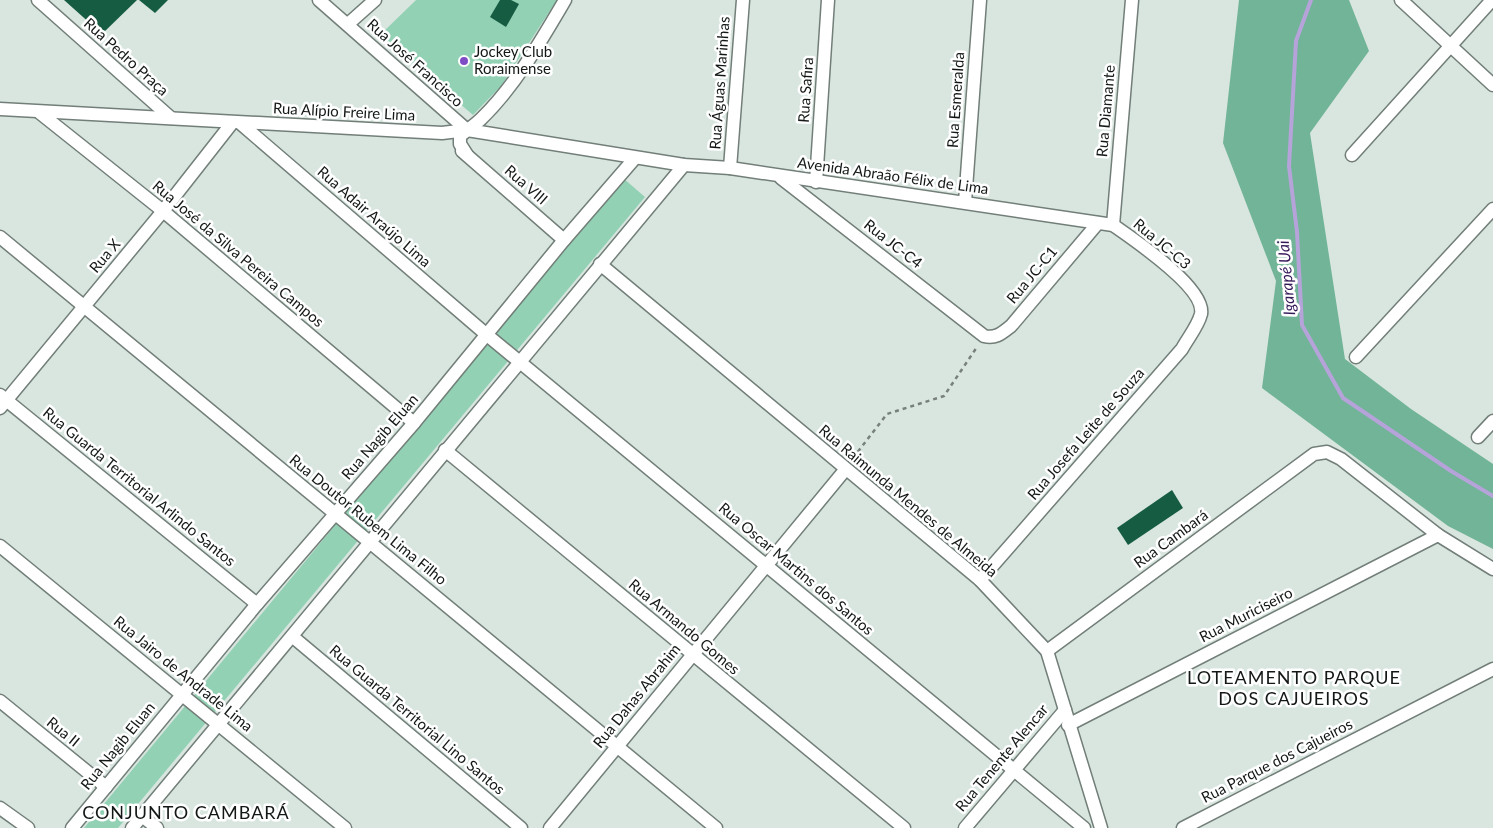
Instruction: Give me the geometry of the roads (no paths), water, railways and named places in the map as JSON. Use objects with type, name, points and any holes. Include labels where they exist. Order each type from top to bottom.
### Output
[{"type":"street","name":"Rua Pedro Praça","points":[[38,0],[170,118]]},
{"type":"street","name":"Rua José Francisco","points":[[319,0],[467,130]]},
{"type":"street","points":[[348,24],[376,0]]},
{"type":"street","points":[[468,155],[460,140],[467,130],[481,120],[516,76],[565,0]]},
{"type":"street","name":"Rua Águas Marinhas","points":[[730,168],[743,0]]},
{"type":"street","name":"Rua Safira","points":[[816,182],[828,0]]},
{"type":"street","name":"Rua Esmeralda","points":[[965,202],[980,0]]},
{"type":"street","name":"Rua Diamante","points":[[1113,225],[1132,0]]},
{"type":"street","points":[[1401,0],[1493,85]]},
{"type":"street","points":[[1352,155],[1492,0]]},
{"type":"street","name":"Rua Alípio Freire Lima","points":[[0,109],[236,123],[442,132],[467,130],[684,165]]},
{"type":"street","name":"Rua José da Silva Pereira Campos","points":[[40,112],[163,211],[414,423]]},
{"type":"street","name":"Rua X","points":[[2,401],[84,307],[236,123]]},
{"type":"street","name":"Rua Adair Araújo Lima","points":[[236,123],[487,335]]},
{"type":"street","name":"Rua VIII","points":[[442,132],[564,240]]},
{"type":"street","name":"Rua Nagib Eluan","points":[[72,828],[181,694],[414,423],[564,240],[635,158]]},
{"type":"street","points":[[132,828],[293,637],[445,450],[684,165]]},
{"type":"street","name":"Avenida Abraão Félix de Lima","points":[[684,165],[730,168],[1098,223]]},
{"type":"street","name":"Rua JC-C4","points":[[781,177],[984,336]]},
{"type":"street","points":[[1356,357],[1493,209]]},
{"type":"street","name":"Rua JC-C3","points":[[1098,223],[1113,225],[1159,259],[1200,301]]},
{"type":"street","name":"Rua JC-C1","points":[[984,336],[991,338],[1000,335],[1010,326],[1098,223]]},
{"type":"street","name":"Rua Doutor Rubem Lima Filho","points":[[0,237],[716,828]]},
{"type":"street","name":"Rua Raimunda Mendes de Almeida","points":[[600,264],[845,470],[980,580],[1047,651],[1068,725],[1101,828]]},
{"type":"street","name":"Rua Josefa Leite de Souza","points":[[980,580],[1182,349],[1201,314],[1200,301]]},
{"type":"street","name":"Rua Oscar Martins dos Santos","points":[[487,335],[1084,828]]},
{"type":"street","name":"Rua Guarda Territorial Arlindo Santos","points":[[2,401],[257,604]]},
{"type":"street","points":[[1478,438],[1493,420]]},
{"type":"street","name":"Rua Armando Gomes","points":[[445,450],[691,655],[904,828]]},
{"type":"street","name":"Rua Cambará","points":[[1047,651],[1314,454],[1327,452],[1341,459],[1438,535]]},
{"type":"street","name":"Rua Dahas Abrahim","points":[[550,828],[845,470]]},
{"type":"street","points":[[1438,535],[1493,569]]},
{"type":"street","name":"Rua Muriciseiro","points":[[1068,725],[1438,535]]},
{"type":"street","name":"Rua Jairo de Andrade Lima","points":[[0,546],[346,828]]},
{"type":"street","name":"Rua Guarda Territorial Lino Santos","points":[[293,637],[521,828]]},
{"type":"street","name":"Rua Parque dos Cajueiros","points":[[1183,828],[1493,669]]},
{"type":"street","name":"Rua II","points":[[0,701],[106,787]]},
{"type":"street","name":"Rua Tenente Alencar","points":[[965,828],[1065,710]]},
{"type":"street","points":[[0,808],[28,828]]},
{"type":"street","points":[[142,816],[157,828]]},
{"type":"waterway","name":"Igarapé Uai","points":[[1311,0],[1296,41],[1289,166],[1297,232],[1302,325],[1343,398],[1451,471],[1493,496]]},
{"type":"place","name":"Jockey Club Roraimense","points":[[464,61]]},
{"type":"district","name":"LOTEAMENTO PARQUE DOS CAJUEIROS","points":[[1294,688]]},
{"type":"district","name":"CONJUNTO CAMBARÁ","points":[[186,813]]}]
